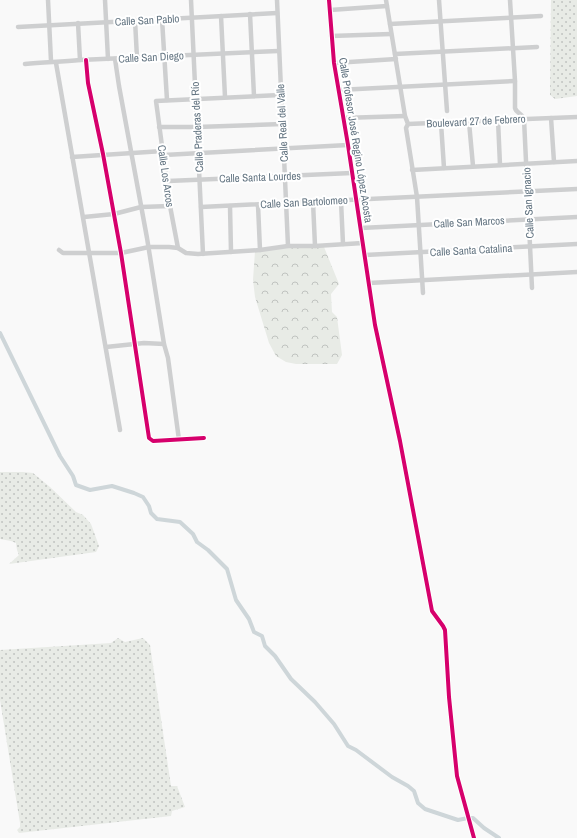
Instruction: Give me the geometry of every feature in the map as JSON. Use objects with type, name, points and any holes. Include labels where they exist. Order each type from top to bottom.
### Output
[{"type":"street","points":[[48,0],[49,25],[54,62],[84,217],[120,430]]},
{"type":"street","points":[[105,0],[108,59]]},
{"type":"street","name":"Calle Praderas del Río","points":[[191,0],[203,254]]},
{"type":"street","name":"Calle Real del Valle","points":[[277,0],[278,51],[288,246]]},
{"type":"street","name":"Calle Profesor José Regino López Acosta","points":[[329,0],[334,63],[375,325],[400,441],[432,611],[445,630],[450,711],[457,776],[474,838]]},
{"type":"street","points":[[386,0],[404,116],[408,124],[406,128],[417,197],[423,293]]},
{"type":"street","points":[[439,0],[447,112]]},
{"type":"street","points":[[510,0],[514,48],[515,108],[524,119]]},
{"type":"street","points":[[330,10],[387,6]]},
{"type":"street","name":"Calle San Pablo","points":[[18,27],[277,13]]},
{"type":"street","points":[[250,14],[254,96]]},
{"type":"street","points":[[221,16],[225,97]]},
{"type":"street","points":[[390,24],[541,16]]},
{"type":"street","points":[[162,19],[167,100],[280,95]]},
{"type":"street","points":[[135,20],[137,58]]},
{"type":"street","points":[[78,23],[80,60]]},
{"type":"street","points":[[331,36],[392,34]]},
{"type":"street","points":[[395,54],[537,47]]},
{"type":"street","name":"Calle San Diego","points":[[25,64],[115,58],[278,51]]},
{"type":"street","points":[[115,58],[131,153],[135,166],[164,344],[168,358],[179,440]]},
{"type":"street","points":[[334,63],[396,59]]},
{"type":"street","points":[[86,60],[88,84],[103,154],[121,253],[149,438],[153,441],[204,438]]},
{"type":"street","points":[[338,90],[515,81]]},
{"type":"street","name":"Calle Los Arcos","points":[[167,100],[156,102],[168,181],[170,206],[178,248]]},
{"type":"street","points":[[343,118],[404,116]]},
{"type":"street","name":"Boulevard 27 de Febrero","points":[[408,124],[577,117]]},
{"type":"street","points":[[551,118],[554,162]]},
{"type":"street","name":"Calle San Ignacio","points":[[524,119],[532,288]]},
{"type":"street","points":[[498,120],[500,165]]},
{"type":"street","points":[[469,122],[473,166]]},
{"type":"street","points":[[441,123],[444,168]]},
{"type":"street","points":[[159,127],[282,124]]},
{"type":"street","points":[[72,157],[103,154],[199,153],[348,145]]},
{"type":"street","points":[[412,170],[577,161]]},
{"type":"street","name":"Calle Santa Lourdes","points":[[168,181],[352,173]]},
{"type":"street","name":"Calle San Bartolomeo","points":[[201,208],[577,189]]},
{"type":"street","points":[[341,200],[343,244]]},
{"type":"street","points":[[313,202],[315,246]]},
{"type":"street","points":[[258,205],[260,250]]},
{"type":"street","points":[[84,217],[114,214],[141,207],[170,206]]},
{"type":"street","points":[[230,206],[231,252]]},
{"type":"street","name":"Calle San Marcos","points":[[361,228],[577,217]]},
{"type":"street","points":[[59,250],[63,253],[121,253],[149,248],[169,247],[178,248],[186,253],[203,254],[260,250],[288,246],[363,243]]},
{"type":"street","name":"Calle Santa Catalina","points":[[365,255],[577,244]]},
{"type":"street","points":[[369,283],[577,272]]},
{"type":"street","points":[[106,347],[146,343],[164,344]]},
{"type":"green space","points":[[551,0],[577,0],[577,96],[555,99],[550,95]]},
{"type":"green space","points":[[324,247],[339,284],[331,294],[332,312],[337,317],[342,355],[337,364],[296,364],[286,362],[276,356],[269,343],[255,297],[253,280],[255,251],[260,249]]},
{"type":"green space","points":[[0,472],[33,473],[50,487],[76,512],[83,515],[91,524],[99,546],[96,552],[9,564],[19,555],[16,543],[0,539]]},
{"type":"green space","points":[[118,638],[125,642],[143,638],[150,645],[171,786],[177,786],[185,807],[172,811],[171,816],[19,833],[17,830],[20,827],[20,823],[0,700],[0,650],[111,643]]},
{"type":"waterway","points":[[0,333],[60,456],[73,476],[76,485],[90,490],[112,486],[134,493],[143,497],[149,506],[151,513],[157,519],[180,522],[193,534],[197,542],[208,550],[227,569],[236,600],[249,619],[254,632],[262,636],[265,646],[275,656],[291,679],[315,702],[334,724],[348,746],[356,750],[392,777],[408,786],[414,791],[418,803],[425,809],[458,820],[473,818],[484,828],[499,838]]},
{"type":"cycle path","points":[[329,0],[334,63],[375,325],[400,441],[432,611],[445,630],[449,697],[457,776],[474,838]]},
{"type":"cycle path","points":[[86,60],[88,83],[121,253],[149,438],[153,441],[204,438]]}]
